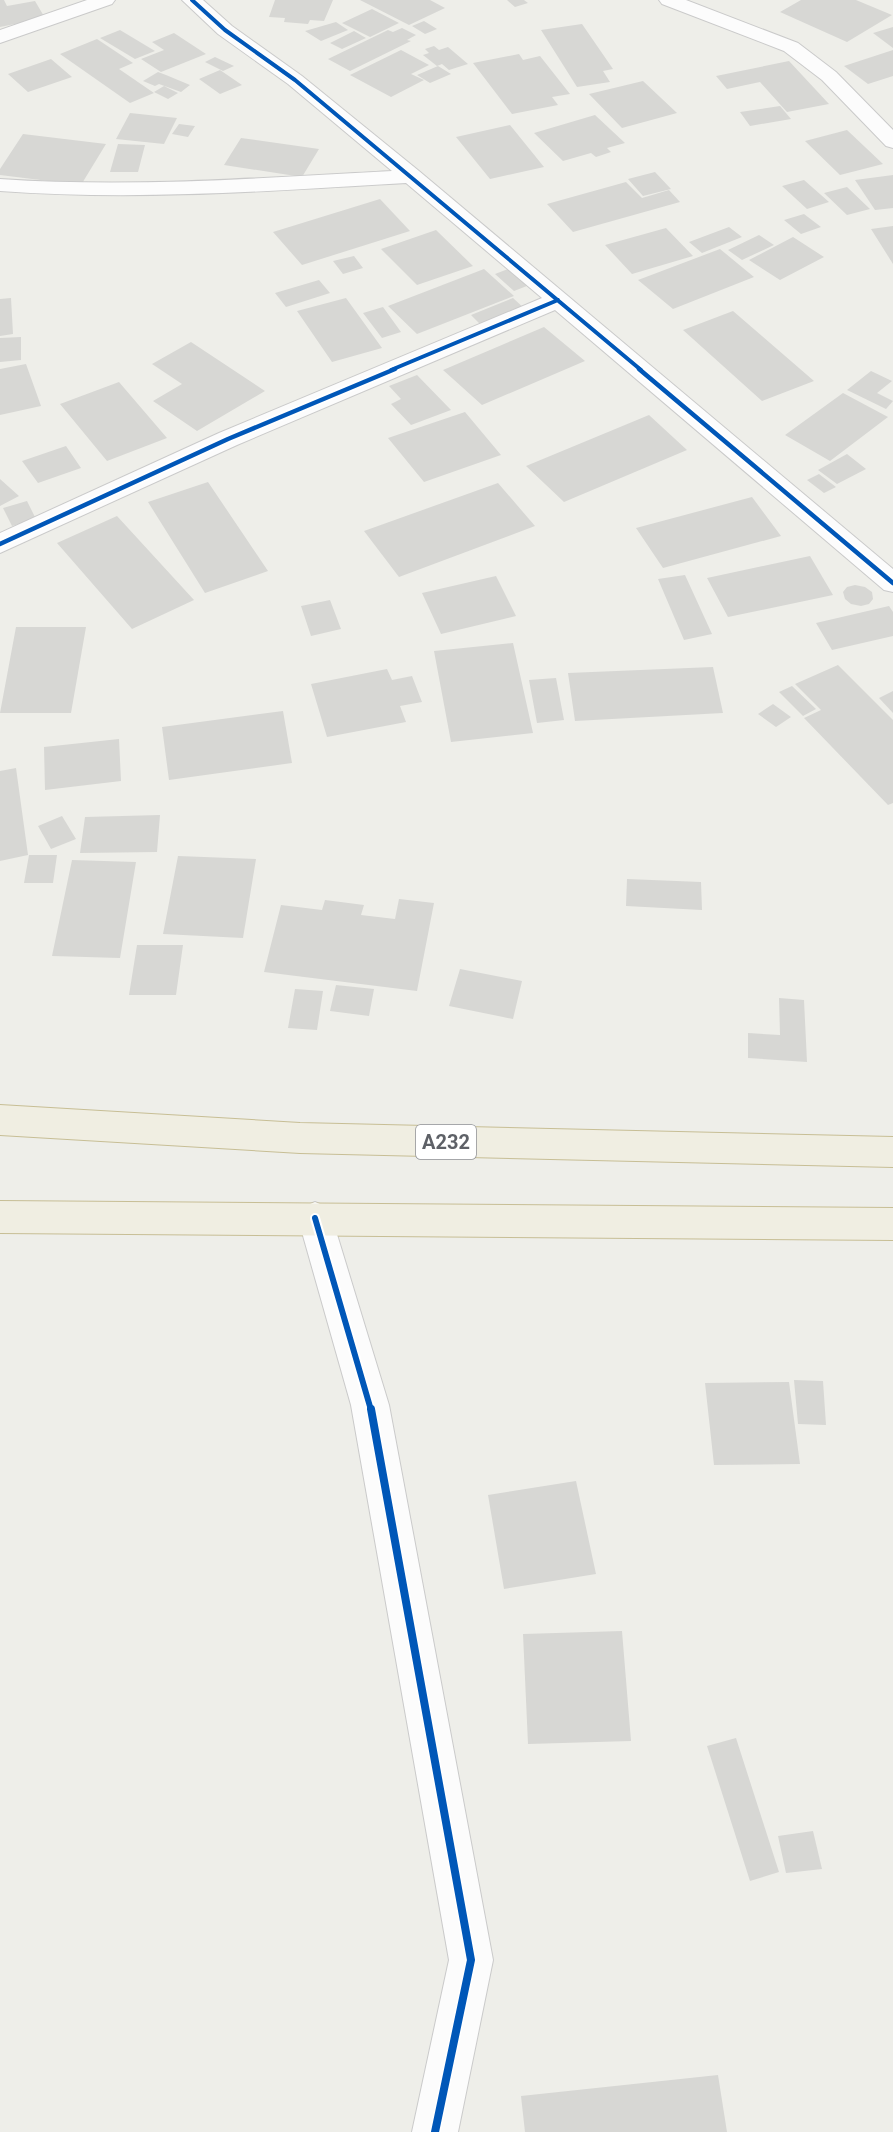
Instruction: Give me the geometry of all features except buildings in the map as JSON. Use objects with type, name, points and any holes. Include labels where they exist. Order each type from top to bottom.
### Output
[{"type":"highway","name":"A232","points":[[0,1120],[300,1138],[893,1152]]},
{"type":"highway","points":[[0,1217],[893,1224]]},
{"type":"street","points":[[0,37],[105,0]]},
{"type":"street","points":[[192,0],[225,30],[295,80],[411,176],[893,583]]},
{"type":"street","points":[[669,0],[791,47],[828,76],[893,142]]},
{"type":"street","points":[[0,184],[39,188],[168,189],[411,176]]},
{"type":"street","points":[[0,544],[228,439],[558,300]]},
{"type":"street","points":[[315,1218],[370,1405],[471,1960],[435,2132]]},
{"type":"cycle path","points":[[192,0],[225,30],[295,80],[411,176],[893,583]]},
{"type":"cycle path","points":[[0,544],[228,439],[558,300]]},
{"type":"cycle path","points":[[315,1218],[370,1405],[471,1960],[435,2132]]}]
